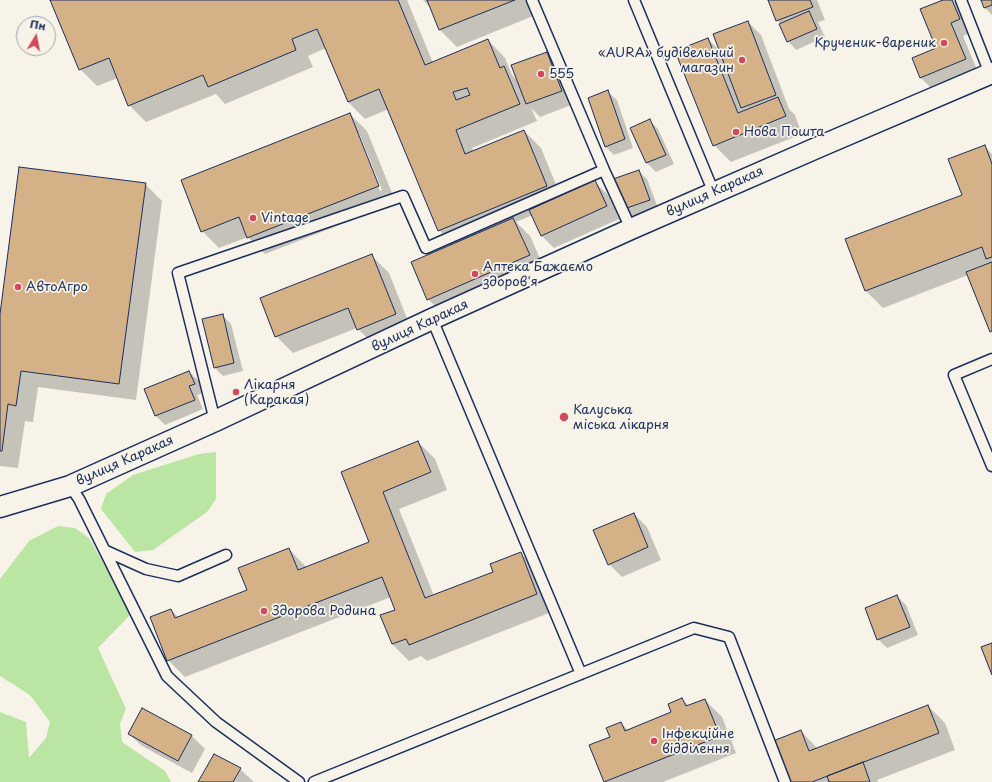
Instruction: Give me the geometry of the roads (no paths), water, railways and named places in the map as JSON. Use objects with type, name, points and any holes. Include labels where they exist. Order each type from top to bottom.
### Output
[{"type":"street","name":"вулиця Каракая","points":[[0,507],[70,486],[215,421],[432,319],[631,229],[991,73]]},
{"type":"lane","points":[[532,0],[604,170],[631,229]]},
{"type":"lane","points":[[634,0],[714,193]]},
{"type":"lane","points":[[962,0],[991,73]]},
{"type":"lane","points":[[215,421],[178,273],[403,196],[426,248],[604,170]]},
{"type":"lane","points":[[432,319],[581,674]]},
{"type":"lane","points":[[992,359],[954,375],[992,466]]},
{"type":"lane","points":[[70,486],[79,498],[167,676],[216,722],[299,782]]},
{"type":"lane","points":[[106,551],[146,568],[178,576],[226,556]]},
{"type":"lane","points":[[314,782],[694,628],[729,637],[785,782]]},
{"type":"place","name":"Крученик-вареник","points":[[944,43]]},
{"type":"place","name":"«AURA» будівельний магазин","points":[[742,60]]},
{"type":"place","name":"555","points":[[541,74]]},
{"type":"place","name":"Нова Пошта","points":[[736,132]]},
{"type":"place","name":"Vintage","points":[[253,218]]},
{"type":"place","name":"Аптека Бажаємо здоров'я","points":[[475,274]]},
{"type":"place","name":"АвтоАгро","points":[[18,287]]},
{"type":"place","name":"Лікарня (Каракая)","points":[[236,392]]},
{"type":"place","name":"Калуська міська лікарня","points":[[564,417]]},
{"type":"place","name":"Здорова Родина","points":[[264,611]]},
{"type":"place","name":"Інфекційне відділення","points":[[654,741]]}]
